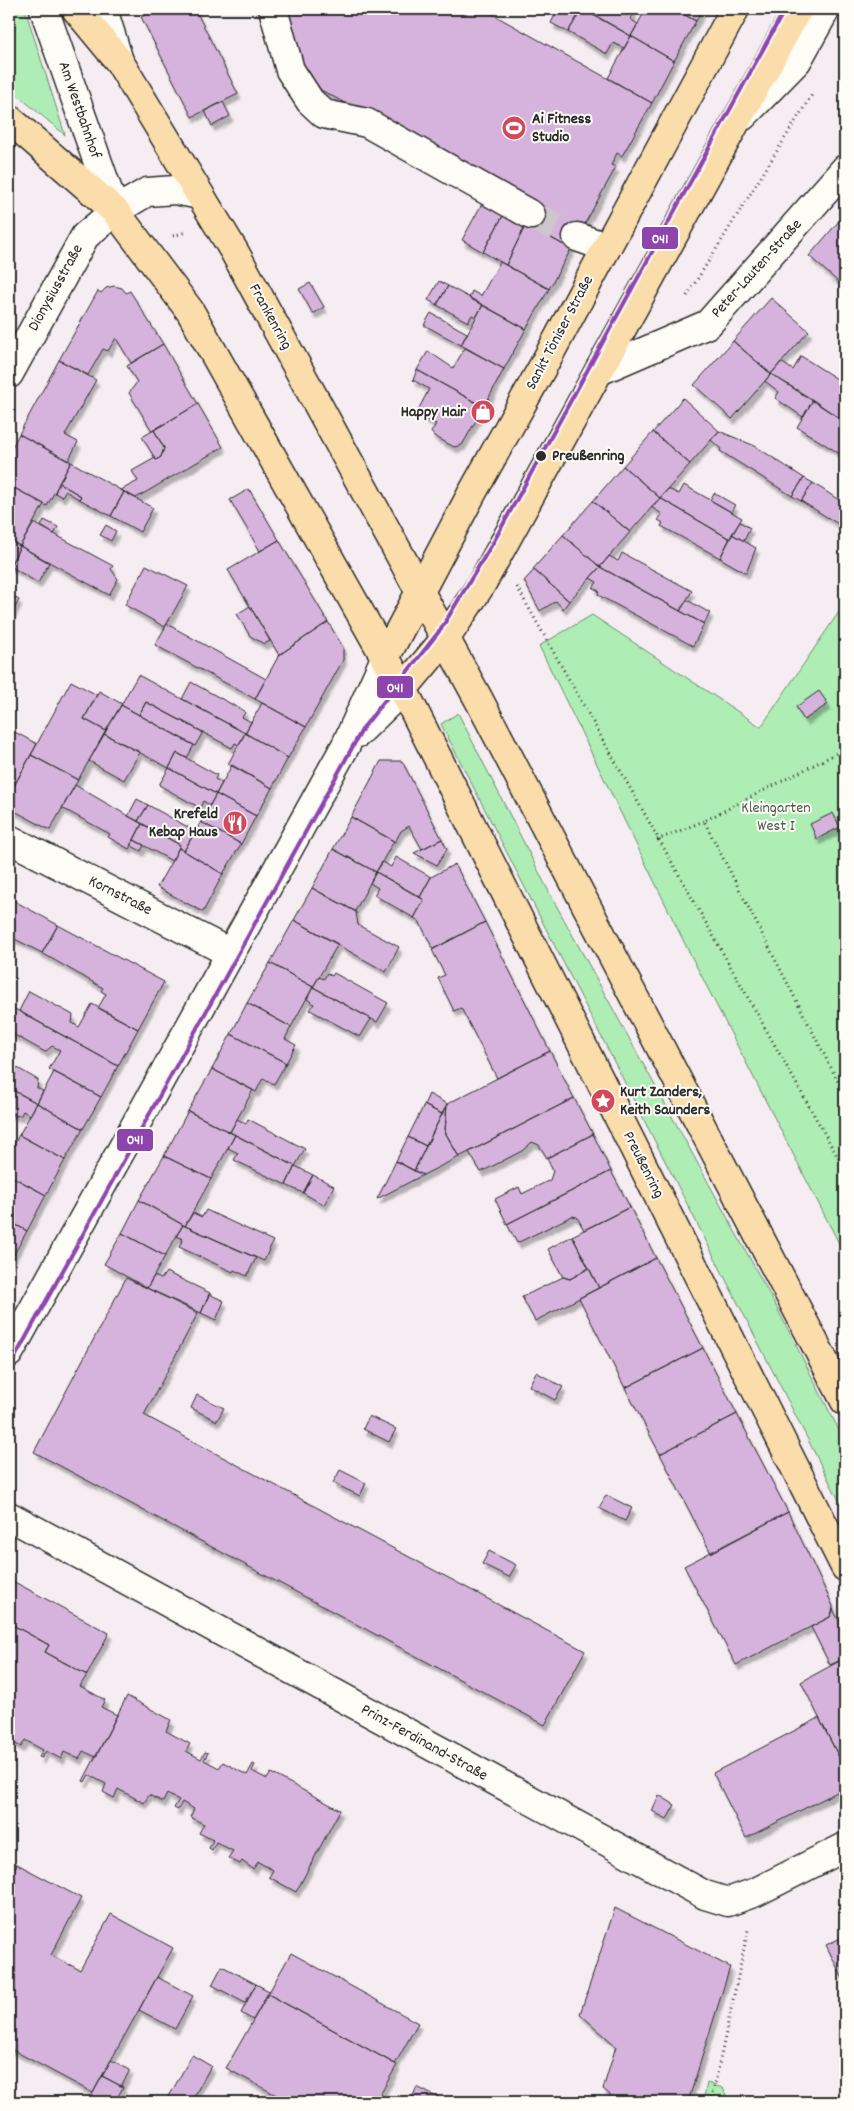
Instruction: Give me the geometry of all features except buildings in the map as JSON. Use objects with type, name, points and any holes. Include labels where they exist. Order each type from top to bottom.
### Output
[{"type":"main road","name":"Frankenring","points":[[76,9],[119,61],[234,250],[446,638]]},
{"type":"main road","name":"Sankt Töniser Straße","points":[[385,658],[735,9]]},
{"type":"main road","points":[[403,689],[446,638],[481,585],[798,9]]},
{"type":"main road","points":[[9,119],[115,211],[190,311],[385,658]]},
{"type":"main road","points":[[446,638],[845,1401]]},
{"type":"main road","name":"Preußenring","points":[[385,658],[403,689],[845,1566]]},
{"type":"street","name":"Am Westbahnhof","points":[[44,9],[115,211]]},
{"type":"street","points":[[103,9],[119,61]]},
{"type":"street","points":[[273,9],[290,70],[310,100],[324,114],[367,123],[531,216]]},
{"type":"street","points":[[736,124],[797,62],[826,9]]},
{"type":"street","name":"Peter-Lauten-Straße","points":[[599,372],[708,324],[845,169]]},
{"type":"street","name":"Dionysiusstraße","points":[[9,374],[85,236],[115,211],[147,192],[175,190],[200,195]]},
{"type":"street","points":[[577,237],[606,247]]},
{"type":"street","points":[[9,1353],[346,744],[385,658]]},
{"type":"street","points":[[346,744],[403,689]]},
{"type":"street","name":"Kornstraße","points":[[9,839],[230,953]]},
{"type":"street","name":"Prinz-Ferdinand-Straße","points":[[9,1516],[705,1895],[728,1902],[756,1892],[845,1847]]},
{"type":"path","points":[[513,580],[657,840],[845,1170]]},
{"type":"path","points":[[657,840],[704,821],[845,749]]},
{"type":"path","points":[[704,821],[845,1095]]},
{"type":"path","points":[[709,2102],[714,2088],[756,1892]]},
{"type":"green space","points":[[9,9],[25,9],[65,135],[9,88]]},
{"type":"green space","name":"Kleingarten West I","points":[[845,603],[845,1255],[685,944],[539,646],[592,615],[761,727]]},
{"type":"green space","points":[[458,713],[550,894],[777,1308],[845,1442],[845,1512],[441,724]]},
{"type":"green space","points":[[707,2083],[723,2088],[729,2102],[703,2102]]},
{"type":"tunnel","points":[[531,215],[577,237]]},
{"type":"transit line","name":"041","points":[[9,1368],[363,728],[441,629],[494,541],[785,9]]},
{"type":"place","name":"Ai Fitness Studio","points":[[514,128]]},
{"type":"place","name":"Happy Hair","points":[[483,412]]},
{"type":"place","name":"Preußenring","points":[[541,456]]},
{"type":"place","name":"Krefeld Kebap Haus","points":[[235,823]]},
{"type":"place","name":"Kurt Zanders, Keith Saunders","points":[[603,1101]]}]
